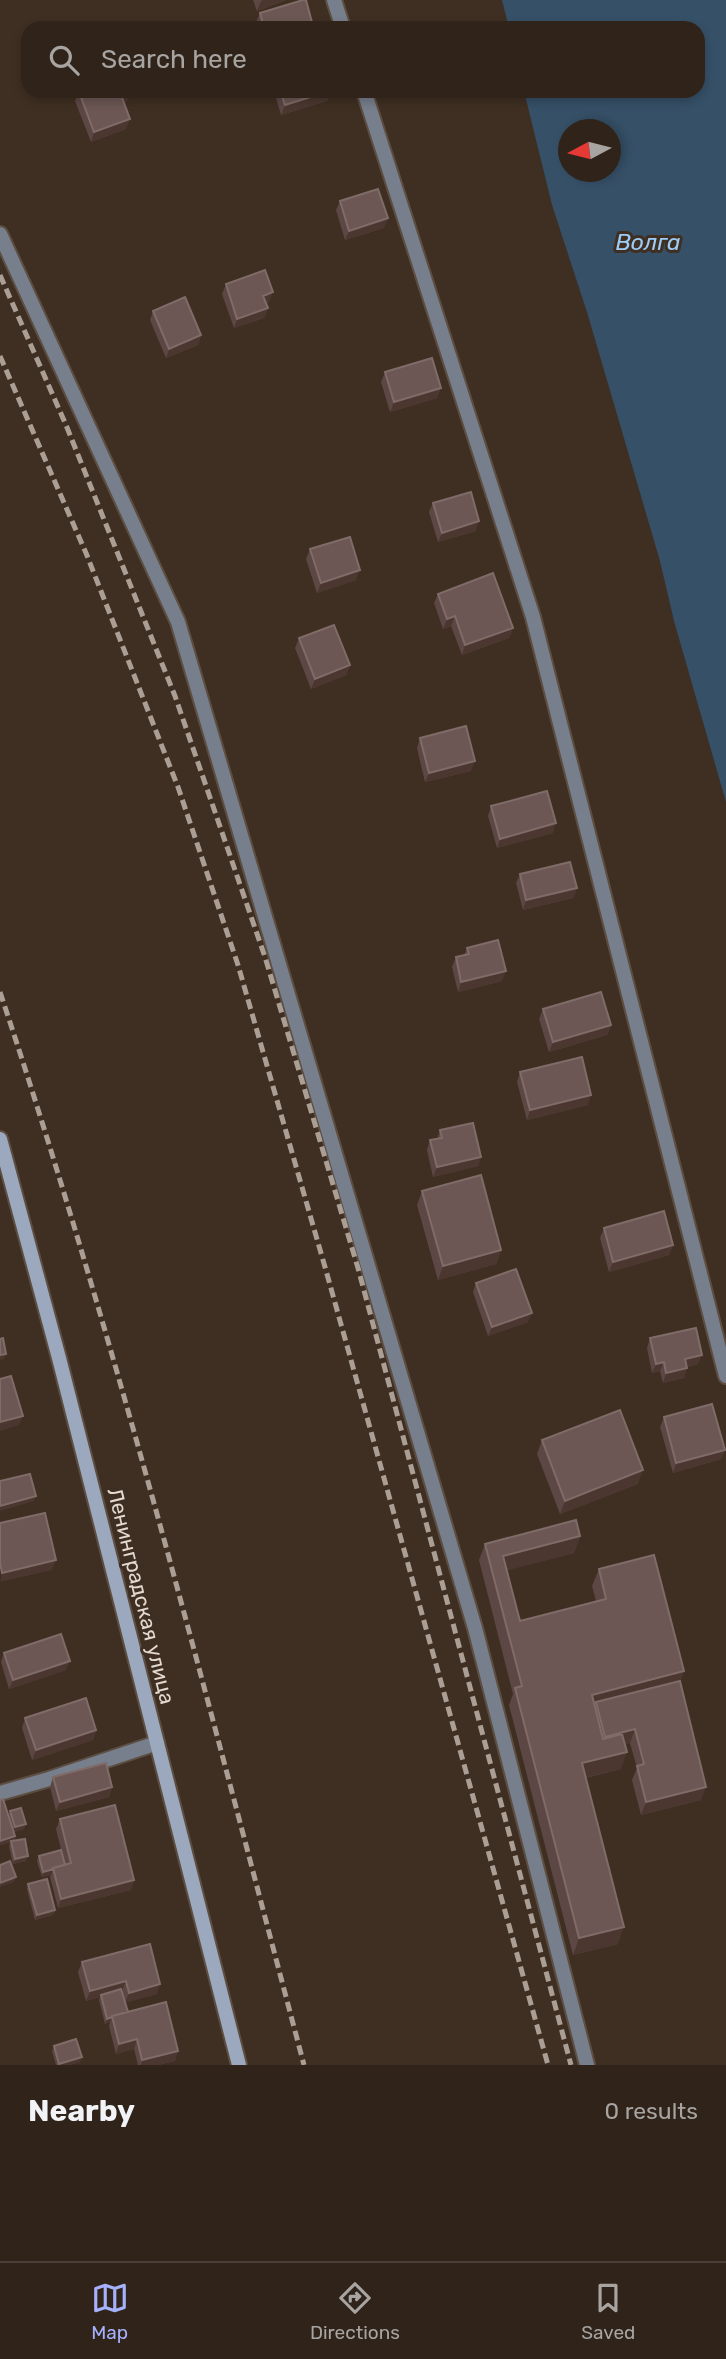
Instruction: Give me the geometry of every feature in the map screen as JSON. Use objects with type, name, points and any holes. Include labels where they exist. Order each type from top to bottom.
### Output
[{"type":"main road","name":"Ленинградская улица","points":[[0,1139],[46,1307],[239,2065]]},
{"type":"street","points":[[334,0],[341,21]]},
{"type":"street","points":[[366,98],[533,617],[726,1376]]},
{"type":"street","points":[[0,234],[178,622],[475,1628],[587,2065]]},
{"type":"street","points":[[0,1793],[157,1743]]},
{"type":"water","name":"Волга","points":[[502,0],[726,0],[726,802],[674,621],[660,561],[587,312],[552,205],[526,98],[705,98],[705,21],[507,21]]},
{"type":"building","points":[[306,0],[312,21],[262,21],[260,13]]},
{"type":"building","points":[[81,98],[122,98],[130,119],[94,132]]},
{"type":"building","points":[[282,98],[308,98],[285,105]]},
{"type":"building","points":[[378,189],[388,218],[349,231],[340,201]]},
{"type":"building","points":[[265,270],[273,292],[263,296],[268,308],[237,319],[226,284]]},
{"type":"building","points":[[185,297],[201,335],[169,349],[153,311]]},
{"type":"building","points":[[432,358],[441,388],[394,402],[385,372]]},
{"type":"building","points":[[471,492],[479,521],[442,533],[433,503]]},
{"type":"building","points":[[350,537],[360,570],[321,583],[310,549]]},
{"type":"building","points":[[493,573],[513,628],[465,645],[455,616],[447,619],[438,594]]},
{"type":"building","points":[[334,625],[350,665],[315,679],[299,638]]},
{"type":"building","points":[[466,726],[475,761],[429,773],[420,738]]},
{"type":"building","points":[[547,791],[556,823],[500,839],[491,806]]},
{"type":"building","points":[[570,862],[577,888],[526,900],[520,874]]},
{"type":"building","points":[[498,940],[506,971],[461,982],[456,957],[469,954],[467,948]]},
{"type":"building","points":[[601,992],[611,1025],[553,1042],[543,1009]]},
{"type":"building","points":[[582,1057],[591,1095],[530,1110],[520,1072]]},
{"type":"building","points":[[473,1123],[481,1157],[437,1167],[430,1140],[442,1138],[440,1130]]},
{"type":"building","points":[[481,1175],[501,1250],[443,1266],[422,1191]]},
{"type":"building","points":[[664,1211],[673,1245],[613,1262],[604,1228]]},
{"type":"building","points":[[516,1269],[532,1313],[492,1327],[476,1283]]},
{"type":"building","points":[[696,1328],[702,1355],[685,1359],[687,1368],[666,1373],[664,1362],[656,1364],[650,1338]]},
{"type":"building","points":[[3,1338],[6,1354],[0,1355],[0,1339]]},
{"type":"building","points":[[11,1376],[23,1416],[0,1422],[0,1379]]},
{"type":"building","points":[[712,1404],[725,1450],[676,1463],[664,1417]]},
{"type":"building","points":[[620,1410],[643,1470],[565,1501],[542,1440]]},
{"type":"building","points":[[30,1474],[36,1496],[0,1506],[0,1481]]},
{"type":"building","points":[[45,1513],[56,1560],[2,1573],[0,1523]]},
{"type":"building","points":[[576,1520],[580,1536],[503,1556],[520,1621],[606,1599],[599,1569],[654,1555],[684,1671],[592,1695],[603,1739],[622,1734],[627,1752],[582,1763],[624,1927],[579,1938],[515,1688],[522,1686],[485,1544]]},
{"type":"building","points":[[61,1634],[70,1661],[13,1680],[4,1653]]},
{"type":"building","points":[[680,1681],[706,1787],[646,1802],[637,1766],[644,1764],[635,1729],[605,1737],[596,1702]]},
{"type":"building","points":[[86,1698],[96,1730],[36,1750],[25,1718]]},
{"type":"building","points":[[106,1763],[112,1787],[60,1802],[53,1777]]},
{"type":"building","points":[[3,1799],[15,1836],[0,1841],[0,1800]]},
{"type":"building","points":[[115,1805],[134,1880],[61,1899],[53,1868],[71,1863],[60,1819]]},
{"type":"building","points":[[21,1808],[26,1824],[15,1827],[10,1811]]},
{"type":"building","points":[[25,1839],[28,1856],[15,1859],[11,1841]]},
{"type":"building","points":[[61,1850],[65,1865],[43,1872],[39,1856]]},
{"type":"building","points":[[10,1861],[16,1877],[0,1883],[0,1865]]},
{"type":"building","points":[[47,1879],[55,1910],[37,1915],[28,1884]]},
{"type":"building","points":[[150,1944],[160,1984],[129,1993],[126,1981],[90,1991],[82,1962]]},
{"type":"building","points":[[121,1989],[128,2012],[107,2019],[101,1995]]},
{"type":"building","points":[[166,2002],[178,2051],[142,2060],[137,2039],[119,2044],[112,2016]]},
{"type":"building","points":[[76,2039],[82,2057],[59,2064],[54,2046]]},
{"type":"railway","points":[[0,275],[66,425],[175,696],[265,957],[358,1268],[571,2065]]},
{"type":"railway","points":[[0,356],[86,553],[178,787],[238,965],[548,2065]]},
{"type":"railway","points":[[0,992],[43,1124],[123,1392],[304,2065]]}]
